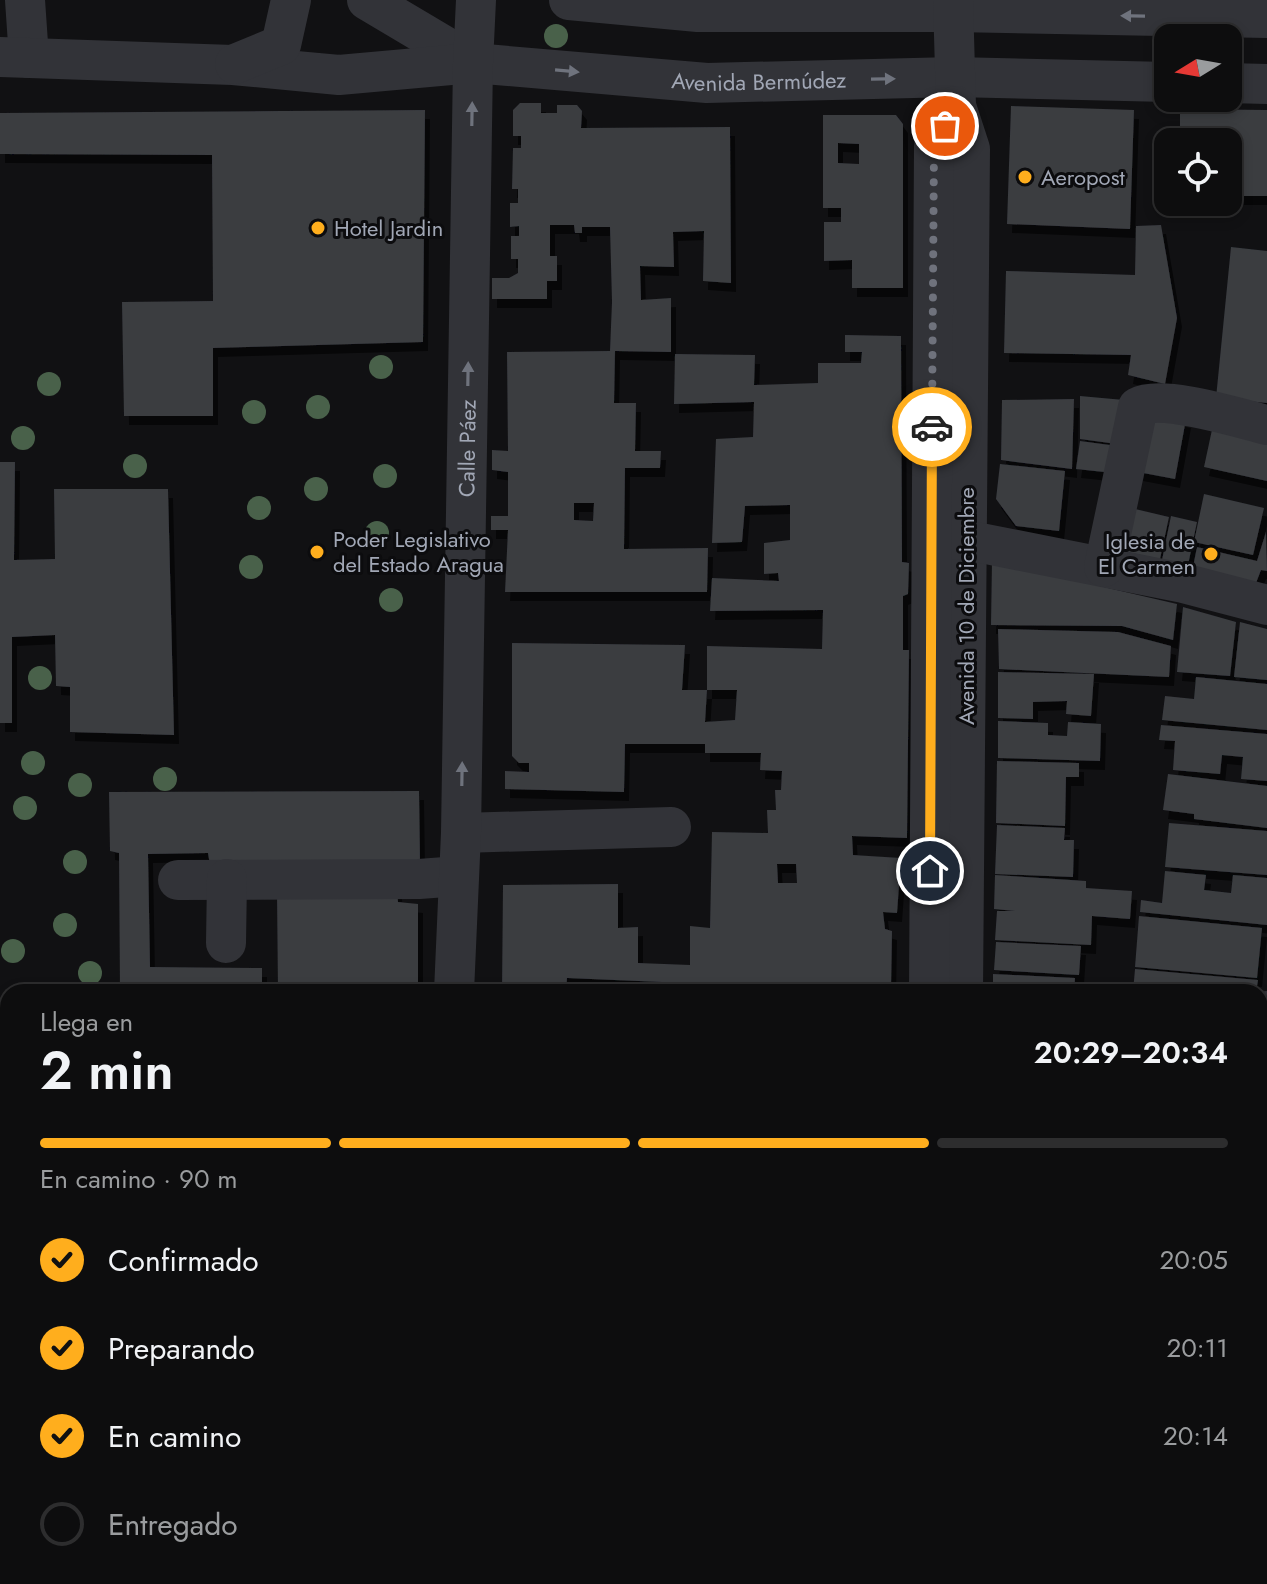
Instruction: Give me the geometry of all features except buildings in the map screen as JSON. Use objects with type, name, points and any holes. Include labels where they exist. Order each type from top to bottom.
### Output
[{"type":"street","points":[[25,0],[14,58],[233,65],[339,75],[473,63]]},
{"type":"street","points":[[233,65],[281,45],[291,0]]},
{"type":"street","name":"Avenida Bermúdez","points":[[367,0],[473,63],[707,83],[955,92],[1154,83]]},
{"type":"street","name":"Calle Páez","points":[[454,984],[461,833],[476,0]]},
{"type":"street","points":[[569,0],[698,12],[954,6],[1267,18]]},
{"type":"street","points":[[954,6],[955,92]]},
{"type":"street","points":[[1242,83],[1267,84]]},
{"type":"street","name":"Avenida 10 de Diciembre","points":[[955,92],[934,146],[963,984]]},
{"type":"street","points":[[1104,567],[1138,407],[1147,402],[1166,403],[1267,425]]},
{"type":"street","points":[[949,539],[1183,583],[1267,605]]},
{"type":"street","name":"Avenida 10 de Diciembre","points":[[929,984],[949,539]]},
{"type":"street","points":[[461,833],[671,827]]},
{"type":"street","points":[[178,880],[419,879],[459,876]]},
{"type":"street","points":[[226,943],[227,879]]},
{"type":"way so far","points":[[932,427],[934,146],[945,126]]},
{"type":"place","name":"Aeropost","points":[[1025,177]]},
{"type":"place","name":"Hotel Jardin","points":[[318,228]]},
{"type":"place","name":"Poder Legislativo del Estado Aragua","points":[[317,552]]},
{"type":"place","name":"Iglesia de El Carmen","points":[[1211,554]]},
{"type":"route","points":[[930,871],[932,427]]}]
